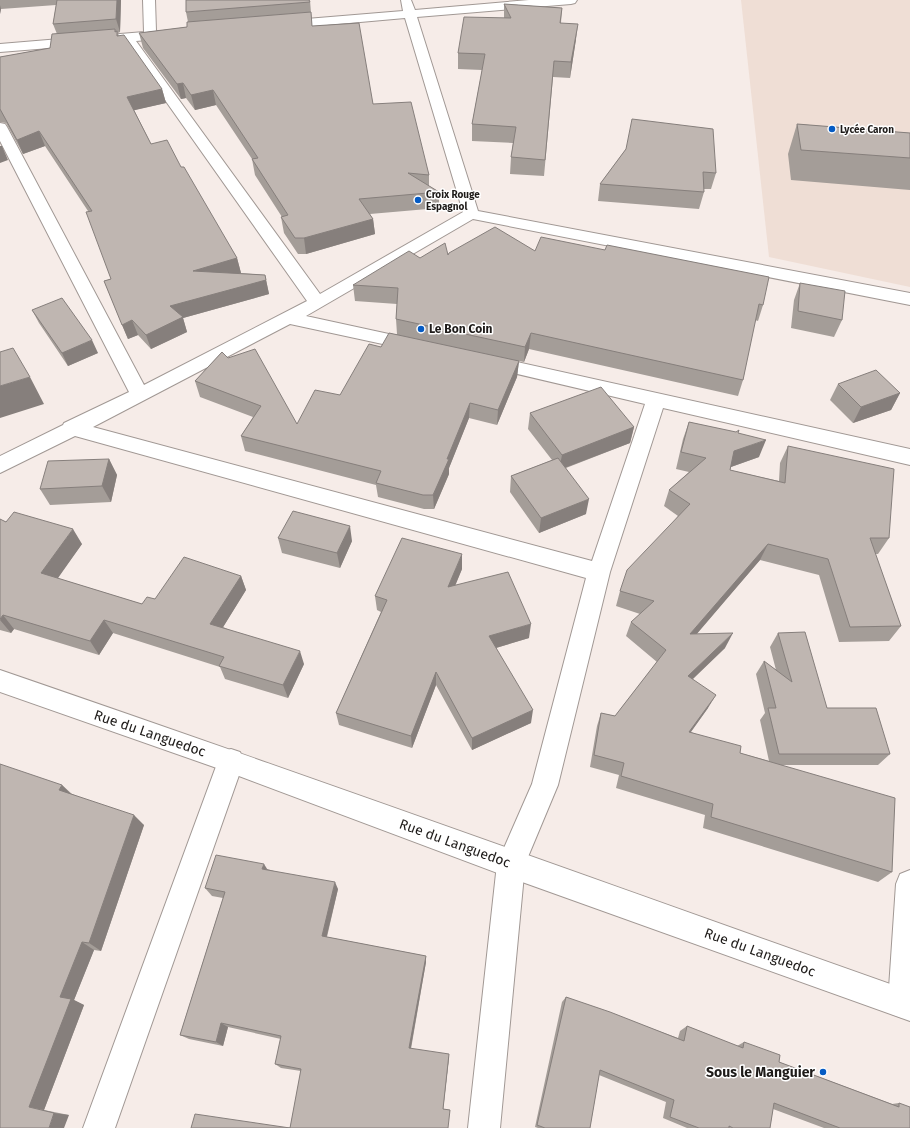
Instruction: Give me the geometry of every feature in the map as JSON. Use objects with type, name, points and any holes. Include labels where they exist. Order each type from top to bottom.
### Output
[{"type":"street","points":[[149,0],[150,36]]},
{"type":"street","points":[[406,0],[471,214]]},
{"type":"street","points":[[269,26],[571,0]]},
{"type":"street","points":[[0,48],[182,33]]},
{"type":"street","points":[[127,37],[317,303]]},
{"type":"street","points":[[0,127],[140,395]]},
{"type":"street","points":[[0,465],[71,428],[140,395],[317,303],[471,214],[910,299]]},
{"type":"street","points":[[287,318],[433,349]]},
{"type":"street","points":[[472,358],[910,457]]},
{"type":"street","points":[[484,1128],[511,864],[545,785],[599,572],[656,400]]},
{"type":"street","points":[[71,428],[599,572]]},
{"type":"street","name":"Rue du Languedoc","points":[[0,681],[231,761],[511,864],[907,1004]]},
{"type":"street","points":[[99,1128],[231,761]]},
{"type":"street","points":[[907,1004],[910,884]]},
{"type":"shaded area","name":"Lycée Caron","points":[[741,0],[910,0],[910,287],[769,257]]},
{"type":"building","points":[[57,0],[117,0],[116,19],[53,24]]},
{"type":"building","points":[[186,0],[309,0],[310,2],[186,12]]},
{"type":"building","points":[[504,4],[562,8],[560,23],[578,24],[571,62],[554,61],[545,160],[511,157],[516,127],[472,124],[485,54],[458,53],[464,17],[511,18]]},
{"type":"building","points":[[311,12],[312,26],[359,23],[373,104],[411,102],[429,175],[408,173],[439,192],[359,199],[373,219],[304,238],[295,238],[281,217],[288,215],[252,159],[258,158],[213,90],[191,95],[183,83],[177,84],[139,33],[187,27],[187,22]]},
{"type":"building","points":[[115,29],[115,32],[117,31],[117,36],[124,35],[162,89],[127,97],[151,144],[167,140],[181,167],[184,167],[237,258],[193,271],[265,275],[266,280],[170,306],[183,317],[146,335],[132,320],[122,325],[104,281],[111,279],[86,212],[92,211],[39,131],[17,140],[0,109],[0,57],[50,48],[52,34]]},
{"type":"building","points":[[632,119],[713,129],[716,173],[703,172],[704,192],[600,184],[626,149]]},
{"type":"building","points":[[797,124],[910,133],[910,158],[801,150]]},
{"type":"building","points":[[495,227],[535,251],[541,237],[605,250],[607,245],[769,277],[763,305],[759,304],[743,380],[531,333],[525,347],[396,319],[398,288],[353,285],[409,251],[420,258],[445,243],[448,255],[449,253]]},
{"type":"building","points":[[800,283],[845,291],[842,320],[798,311]]},
{"type":"building","points":[[62,298],[92,340],[62,353],[32,310]]},
{"type":"building","points":[[389,333],[519,361],[498,410],[470,403],[447,459],[449,459],[433,495],[423,495],[376,483],[381,471],[241,436],[261,406],[195,381],[222,352],[228,358],[255,349],[297,424],[315,390],[340,395],[369,344],[381,347]]},
{"type":"building","points":[[13,348],[30,377],[0,386],[0,352]]},
{"type":"building","points":[[876,370],[900,393],[861,407],[838,384]]},
{"type":"building","points":[[601,387],[634,427],[562,455],[530,413]]},
{"type":"building","points":[[689,422],[736,432],[739,430],[738,433],[766,440],[734,451],[730,470],[785,483],[788,446],[894,469],[889,538],[870,538],[901,626],[850,627],[828,559],[768,544],[690,634],[733,633],[688,676],[716,695],[689,732],[741,746],[740,753],[895,798],[892,872],[711,817],[713,804],[621,776],[624,763],[594,755],[601,713],[615,716],[666,650],[631,622],[654,601],[620,591],[627,570],[690,504],[669,490],[706,458],[681,452]]},
{"type":"building","points":[[558,458],[589,499],[541,518],[511,476]]},
{"type":"building","points":[[109,459],[102,486],[40,489],[48,461]]},
{"type":"building","points":[[293,511],[350,526],[337,553],[278,538]]},
{"type":"building","points":[[14,512],[73,529],[41,573],[142,604],[147,597],[155,599],[184,557],[241,576],[210,624],[300,651],[283,685],[219,666],[224,657],[104,620],[90,641],[3,615],[0,619],[0,519],[6,522]]},
{"type":"building","points":[[402,538],[462,554],[448,587],[508,572],[531,624],[489,636],[533,710],[472,738],[436,672],[411,736],[336,713],[387,600],[375,596]]},
{"type":"building","points":[[805,632],[827,708],[876,708],[890,754],[779,754],[768,708],[776,708],[764,661],[792,682],[778,633]]},
{"type":"building","points":[[0,764],[62,785],[59,790],[134,815],[89,943],[82,942],[60,997],[71,999],[29,1107],[54,1113],[49,1128],[0,1128]]},
{"type":"building","points":[[216,855],[264,864],[262,869],[335,882],[322,936],[426,956],[409,1048],[449,1054],[443,1109],[450,1110],[448,1128],[290,1128],[301,1069],[275,1064],[281,1036],[221,1023],[216,1042],[180,1035],[225,892],[205,888]]},
{"type":"building","points":[[566,997],[610,1012],[684,1041],[687,1026],[743,1048],[744,1042],[780,1055],[779,1062],[899,1107],[899,1103],[910,1107],[910,1128],[840,1128],[774,1103],[770,1128],[733,1128],[729,1126],[729,1128],[699,1128],[670,1117],[674,1100],[600,1070],[590,1128],[545,1128],[537,1125]]},
{"type":"building","points":[[195,1114],[290,1128],[191,1128]]},
{"type":"place","name":"Lycée Caron","points":[[832,129]]},
{"type":"place","name":"Croix Rouge Espagnol","points":[[418,200]]},
{"type":"place","name":"Le Bon Coin","points":[[421,329]]},
{"type":"place","name":"Sous le Manguier","points":[[823,1072]]}]
